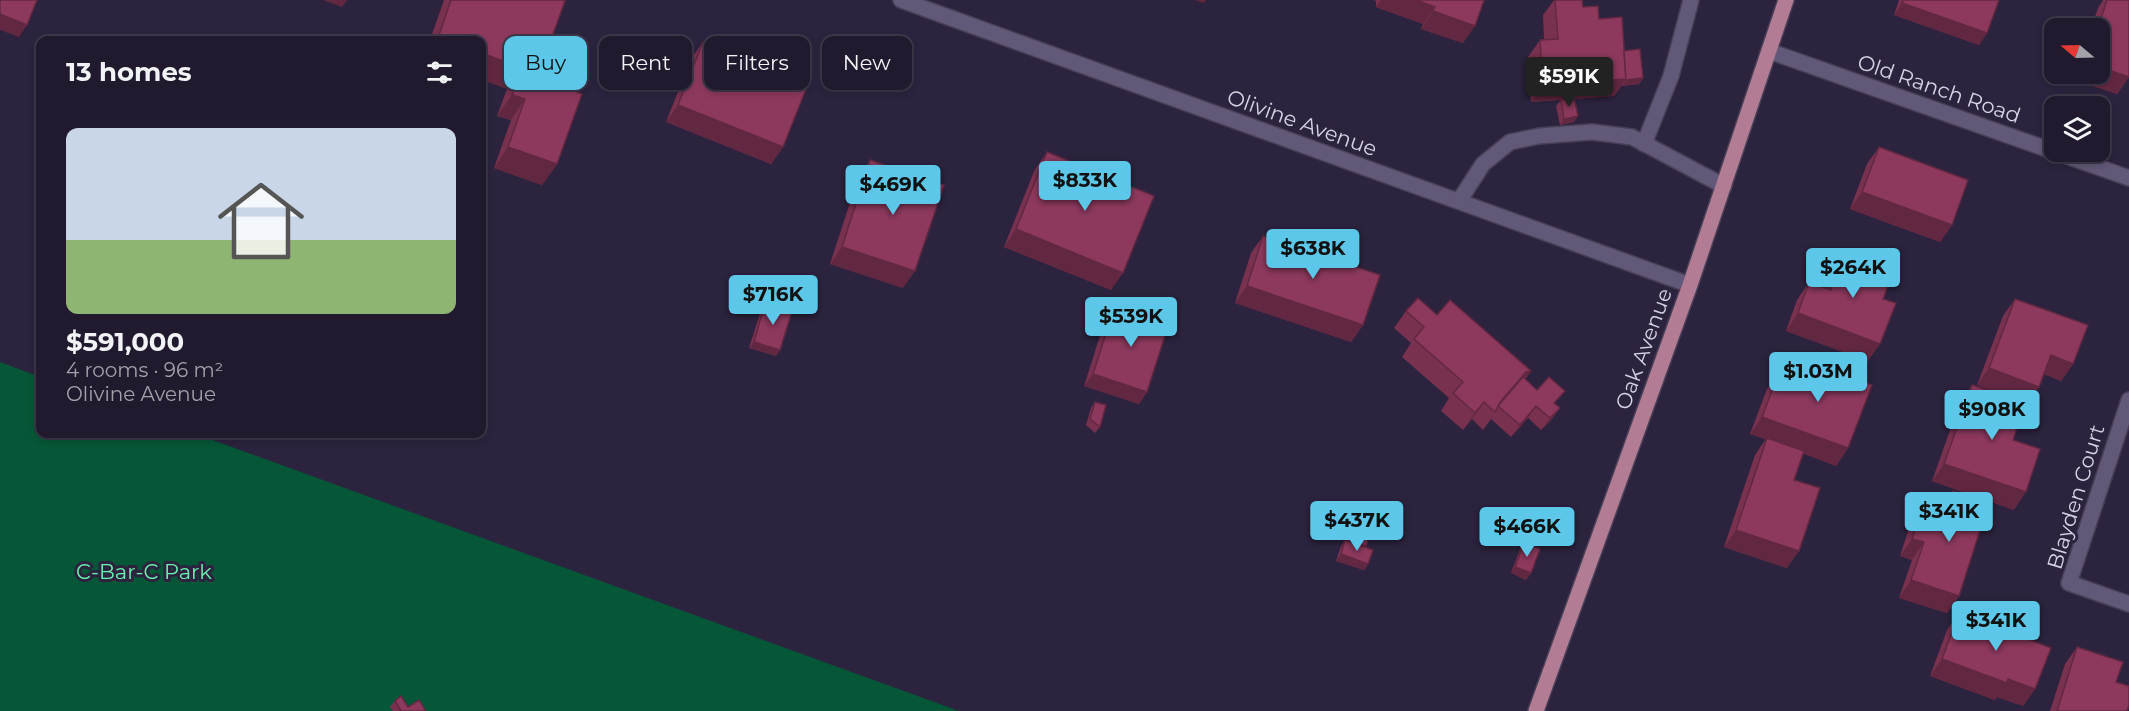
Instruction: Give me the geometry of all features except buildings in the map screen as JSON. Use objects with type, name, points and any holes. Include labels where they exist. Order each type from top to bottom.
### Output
[{"type":"main road","name":"Oak Avenue","points":[[1536,711],[1690,285],[1786,0]]},
{"type":"street","name":"Olivine Avenue","points":[[901,0],[1690,285]]},
{"type":"street","points":[[1644,144],[1671,76],[1691,0]]},
{"type":"street","name":"Old Ranch Road","points":[[1769,51],[2129,178]]},
{"type":"street","points":[[1459,201],[1483,164],[1510,142],[1539,136],[1592,132],[1632,137],[1724,186]]},
{"type":"street","name":"Blayden Court","points":[[2129,400],[2069,583],[2129,604]]},
{"type":"green space","name":"C-Bar-C Park","points":[[0,362],[36,376],[36,438],[207,438],[959,711],[0,711]]}]
